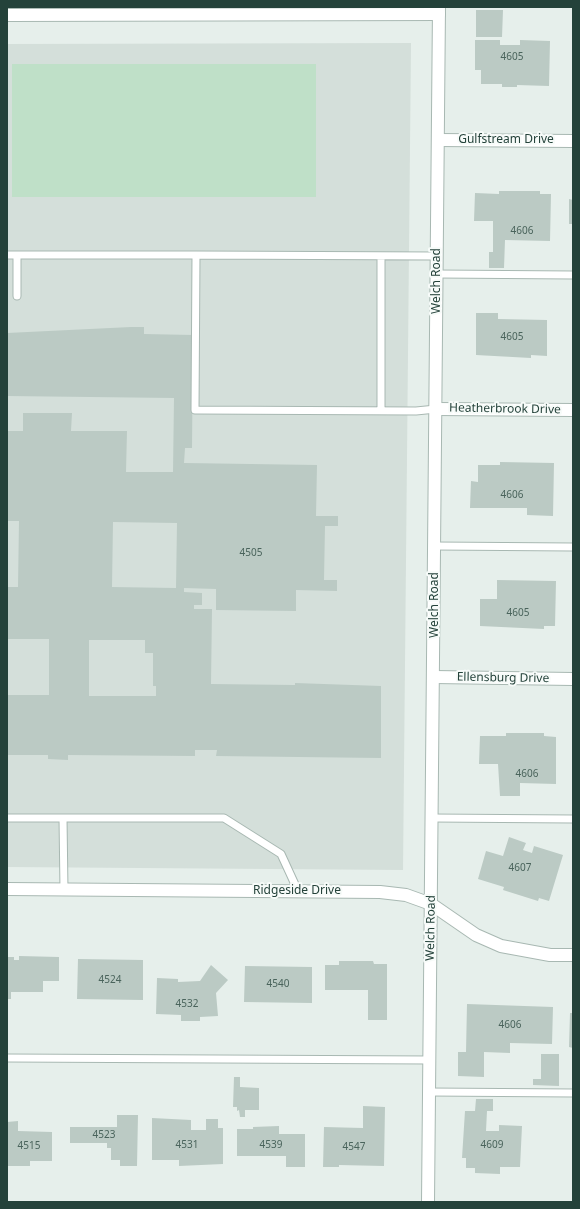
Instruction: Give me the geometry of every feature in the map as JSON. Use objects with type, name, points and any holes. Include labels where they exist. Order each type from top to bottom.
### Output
[{"type":"street","points":[[7,15],[48,11],[439,10]]},
{"type":"street","name":"Welch Road","points":[[428,1202],[439,10]]},
{"type":"street","name":"Gulfstream Drive","points":[[438,140],[573,141]]},
{"type":"street","name":"Heatherbrook Drive","points":[[436,408],[573,410]]},
{"type":"street","name":"Ellensburg Drive","points":[[434,677],[573,679]]},
{"type":"street","name":"Ridgeside Drive","points":[[7,889],[380,892],[406,895],[431,904],[476,935],[501,946],[550,955],[573,955]]},
{"type":"lane","points":[[7,255],[437,256]]},
{"type":"lane","points":[[17,255],[17,296]]},
{"type":"lane","points":[[196,255],[196,410],[416,411],[436,408]]},
{"type":"lane","points":[[380,410],[381,256]]},
{"type":"lane","points":[[437,274],[573,275]]},
{"type":"lane","points":[[435,546],[573,547]]},
{"type":"lane","points":[[7,818],[224,818],[280,854],[298,891]]},
{"type":"lane","points":[[63,818],[64,890]]},
{"type":"lane","points":[[432,818],[573,819]]},
{"type":"lane","points":[[7,1058],[430,1060]]},
{"type":"lane","points":[[429,1092],[573,1093]]},
{"type":"shaded area","points":[[411,43],[403,870],[7,867],[7,44]]},
{"type":"green space","points":[[12,64],[316,64],[316,197],[12,197]]},
{"type":"building","points":[[476,10],[503,10],[502,37],[476,37]]},
{"type":"building","points":[[475,40],[500,40],[500,45],[520,45],[520,40],[550,41],[549,86],[517,85],[517,87],[502,87],[502,84],[481,84],[481,70],[475,70]]},
{"type":"building","points":[[499,191],[540,191],[540,194],[551,194],[550,241],[505,240],[504,268],[489,268],[489,252],[493,252],[493,221],[474,221],[475,193],[499,194]]},
{"type":"building","points":[[569,199],[573,200],[573,224],[569,224]]},
{"type":"building","points":[[476,313],[498,313],[498,319],[547,320],[547,356],[531,355],[531,358],[476,355]]},
{"type":"building","points":[[144,327],[144,334],[193,335],[192,448],[185,448],[184,463],[317,465],[316,516],[338,516],[338,526],[325,526],[324,580],[337,580],[337,591],[296,590],[296,611],[216,610],[216,589],[184,588],[184,592],[202,593],[202,605],[194,605],[194,609],[212,609],[211,684],[295,685],[295,683],[381,686],[381,758],[216,756],[217,750],[195,750],[195,756],[68,755],[68,760],[48,759],[48,755],[7,755],[7,695],[49,695],[49,639],[7,639],[7,587],[18,587],[19,521],[7,521],[7,431],[23,431],[23,413],[72,413],[71,431],[127,431],[126,472],[173,472],[174,398],[7,396],[7,333]],"holes":[[[113,522],[177,523],[176,588],[112,587]],[[89,640],[145,640],[145,653],[153,653],[153,686],[156,686],[156,696],[89,696]]]},
{"type":"building","points":[[500,462],[554,463],[553,516],[527,515],[527,508],[470,508],[471,481],[478,482],[478,465],[500,465]]},
{"type":"building","points":[[497,580],[556,581],[555,626],[544,626],[544,629],[480,626],[480,599],[497,599]]},
{"type":"building","points":[[506,733],[544,733],[544,736],[556,737],[556,784],[520,783],[520,796],[500,796],[498,764],[479,764],[480,736],[506,736]]},
{"type":"building","points":[[509,837],[526,843],[523,850],[532,853],[534,846],[563,855],[549,901],[539,898],[538,901],[503,890],[504,887],[478,879],[486,851],[503,856]]},
{"type":"building","points":[[19,956],[59,957],[59,981],[43,981],[43,992],[11,992],[11,999],[7,999],[7,957],[14,957],[14,960],[19,960]]},
{"type":"building","points":[[78,959],[143,960],[143,1000],[77,999]]},
{"type":"building","points":[[339,961],[373,961],[374,964],[387,964],[387,1020],[368,1020],[368,990],[325,990],[325,965],[339,965]]},
{"type":"building","points":[[211,965],[228,980],[216,993],[218,1016],[200,1017],[200,1021],[181,1021],[181,1015],[156,1014],[157,978],[178,979],[178,982],[200,981]]},
{"type":"building","points":[[245,966],[312,967],[312,1003],[244,1002]]},
{"type":"building","points":[[467,1004],[553,1007],[552,1044],[510,1043],[510,1053],[484,1052],[484,1077],[458,1076],[458,1052],[466,1052]]},
{"type":"building","points":[[570,1013],[573,1013],[573,1048],[569,1047]]},
{"type":"building","points":[[541,1054],[559,1054],[559,1086],[533,1085],[533,1079],[541,1079]]},
{"type":"building","points":[[234,1077],[240,1077],[240,1087],[259,1088],[259,1110],[245,1110],[245,1117],[240,1117],[237,1107],[233,1107]]},
{"type":"building","points":[[476,1099],[493,1099],[493,1111],[487,1111],[486,1131],[499,1131],[499,1125],[522,1126],[520,1167],[500,1167],[500,1174],[475,1173],[475,1168],[466,1168],[466,1158],[462,1158],[465,1111],[475,1111]]},
{"type":"building","points":[[363,1106],[385,1107],[384,1166],[339,1165],[339,1167],[323,1167],[324,1127],[363,1128]]},
{"type":"building","points":[[117,1115],[138,1115],[137,1166],[120,1166],[120,1160],[111,1160],[111,1148],[107,1148],[107,1143],[70,1143],[70,1127],[117,1127]]},
{"type":"building","points":[[152,1118],[191,1120],[191,1130],[206,1130],[206,1119],[218,1119],[218,1128],[223,1128],[223,1164],[179,1166],[179,1160],[152,1160]]},
{"type":"building","points":[[18,1121],[18,1131],[52,1132],[52,1161],[30,1161],[30,1166],[7,1166],[7,1122]]},
{"type":"building","points":[[279,1126],[279,1134],[305,1134],[305,1167],[286,1167],[286,1156],[237,1156],[237,1129]]}]
